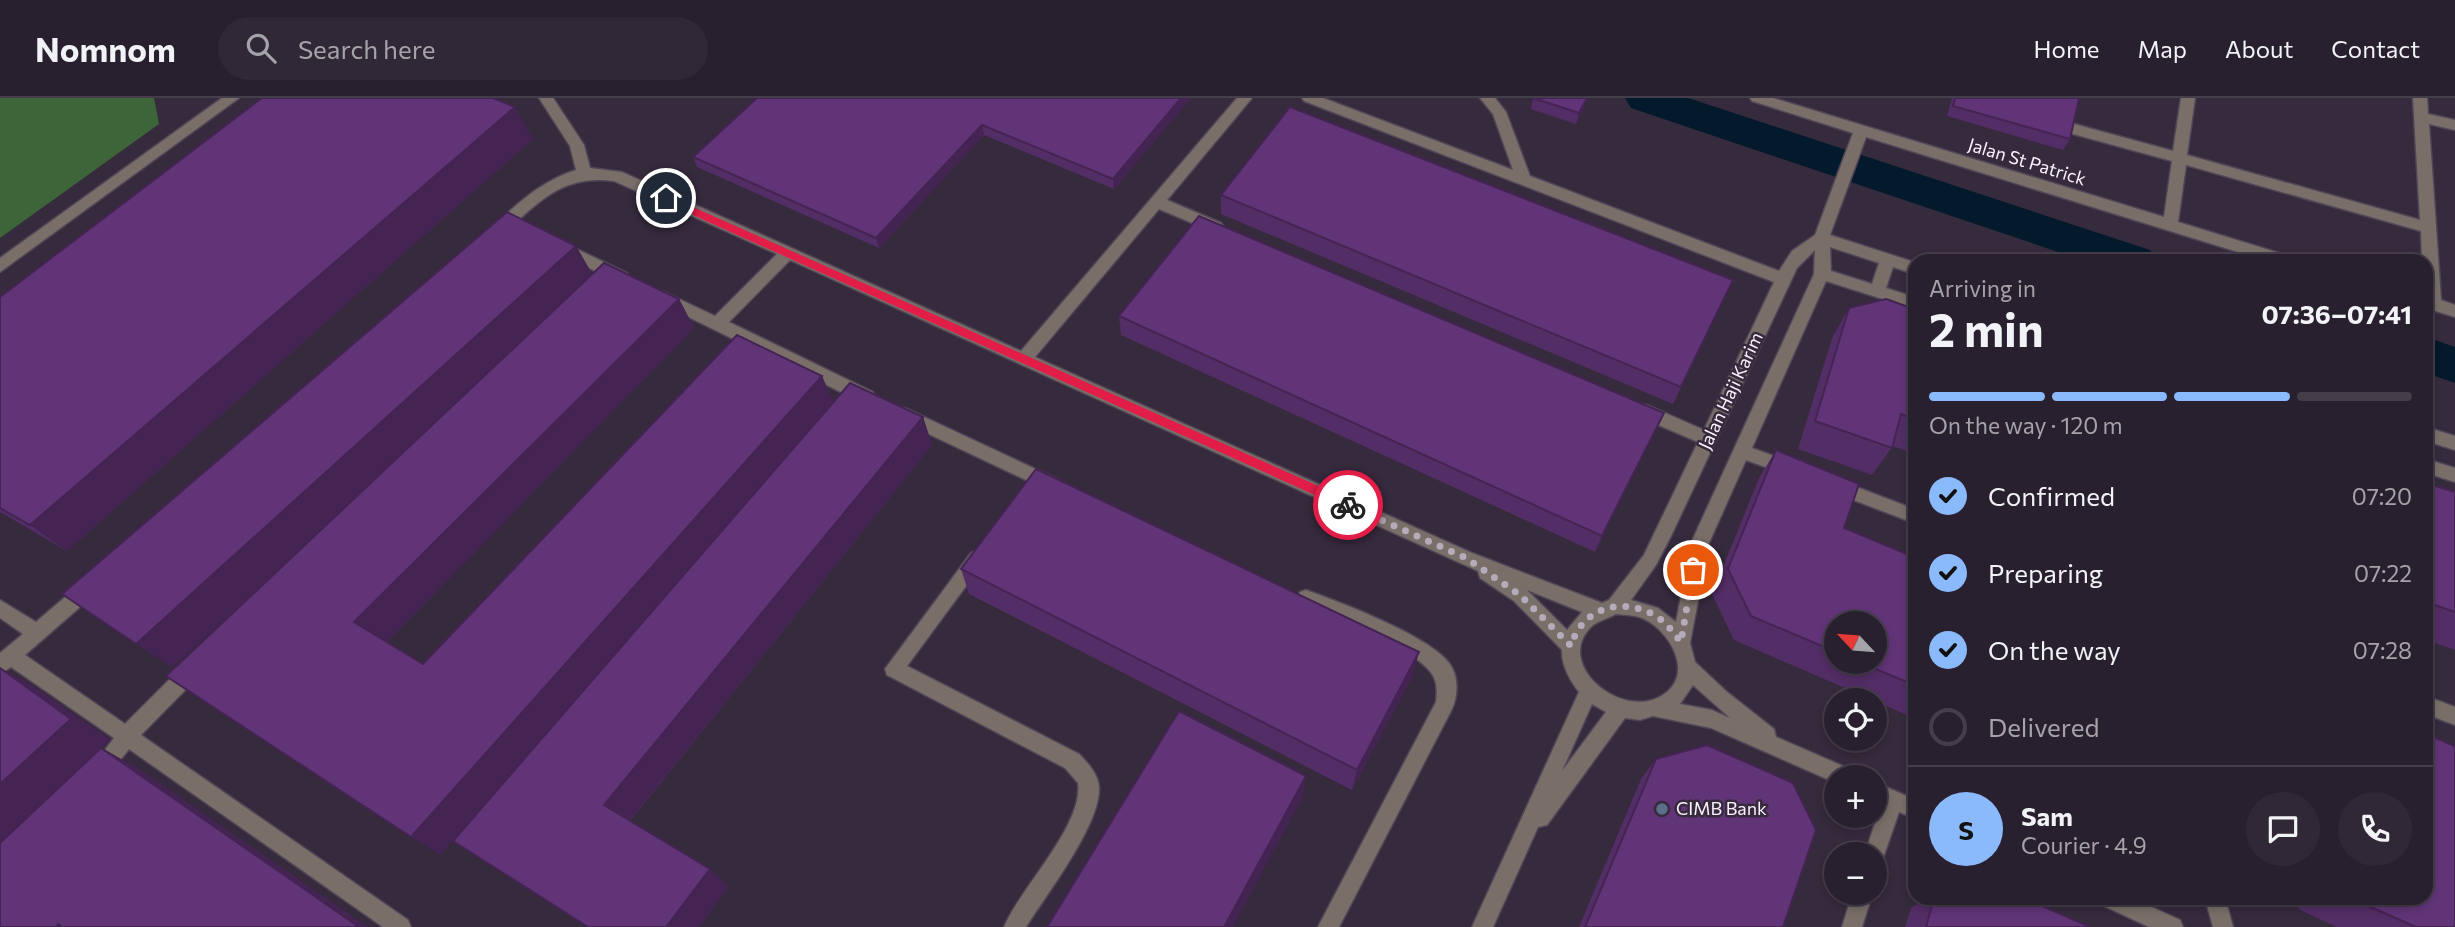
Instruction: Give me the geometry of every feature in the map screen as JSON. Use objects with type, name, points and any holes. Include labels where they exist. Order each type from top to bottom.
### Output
[{"type":"street","points":[[0,266],[232,98]]},
{"type":"street","points":[[546,98],[577,145],[584,172]]},
{"type":"street","points":[[1024,359],[1245,98]]},
{"type":"street","points":[[1309,98],[1784,279]]},
{"type":"street","points":[[1487,98],[1499,112],[1523,178]]},
{"type":"street","name":"Jalan St Patrick","points":[[1757,98],[2264,254]]},
{"type":"street","points":[[2170,226],[2188,98]]},
{"type":"street","points":[[2420,98],[2428,254]]},
{"type":"street","points":[[2421,117],[2455,125]]},
{"type":"street","points":[[2067,127],[2428,228]]},
{"type":"street","name":"Jalan Haji Karim","points":[[1607,608],[1650,560],[1784,279],[1797,255],[1821,237],[1861,132]]},
{"type":"street","points":[[487,240],[514,225],[547,187],[564,178],[584,172],[617,176],[1466,558],[1607,608],[1635,608],[1653,614],[1670,627],[1681,642],[1688,667],[1720,698],[1785,749]]},
{"type":"street","points":[[1157,202],[1234,235]]},
{"type":"street","points":[[1908,266],[1821,237],[1824,265],[1822,274],[1908,301]]},
{"type":"street","points":[[543,239],[608,278],[642,287],[887,406],[1033,483],[1075,495]]},
{"type":"street","points":[[718,324],[788,253]]},
{"type":"street","points":[[1877,291],[1888,259]]},
{"type":"street","name":"Jalan Haji Karim","points":[[1681,642],[1700,543],[1822,274]]},
{"type":"street","points":[[2433,304],[2455,311]]},
{"type":"street","points":[[1631,405],[1708,439]]},
{"type":"street","points":[[2433,436],[2455,443]]},
{"type":"street","points":[[1741,451],[1908,514]]},
{"type":"street","points":[[2433,468],[2455,475]]},
{"type":"street","points":[[990,541],[894,669],[1072,761],[1083,772],[1090,785],[1086,812],[1014,927]]},
{"type":"street","points":[[1466,558],[1520,595],[1571,646]]},
{"type":"street","points":[[100,578],[6,660],[129,737],[401,927]]},
{"type":"street","points":[[1289,591],[1415,648],[1443,669],[1448,688],[1445,704],[1328,927]]},
{"type":"street","points":[[0,608],[37,633]]},
{"type":"street","points":[[1607,608],[1585,619],[1575,631],[1571,646],[1574,669],[1588,691],[1603,702],[1620,709],[1639,712],[1657,709],[1670,702],[1679,692],[1688,667]]},
{"type":"street","points":[[89,780],[109,761],[147,713],[208,656]]},
{"type":"street","points":[[1482,927],[1588,691]]},
{"type":"street","points":[[2433,708],[2455,716]]},
{"type":"street","points":[[1517,849],[1620,709]]},
{"type":"street","points":[[1657,709],[1712,719],[1824,767]]},
{"type":"street","points":[[1887,796],[1908,806]]},
{"type":"street","points":[[1852,927],[1859,905]]},
{"type":"street","points":[[2124,905],[2173,927]]},
{"type":"street","points":[[2217,905],[2223,927]]},
{"type":"green space","points":[[0,98],[154,98],[159,124],[0,238]]},
{"type":"building","points":[[262,98],[493,98],[515,107],[30,525],[0,508],[0,297]]},
{"type":"building","points":[[757,98],[1181,98],[1113,179],[982,125],[876,238],[693,157]]},
{"type":"building","points":[[1533,98],[1587,98],[1579,113]]},
{"type":"building","points":[[1955,98],[2079,98],[2070,139],[1953,106]]},
{"type":"building","points":[[1290,107],[1733,280],[1681,387],[1221,195]]},
{"type":"building","points":[[507,212],[576,246],[136,644],[62,594]]},
{"type":"building","points":[[1199,216],[1664,413],[1602,536],[1119,316]]},
{"type":"building","points":[[604,263],[679,299],[354,622],[423,664],[737,335],[822,376],[411,837],[166,676]]},
{"type":"building","points":[[1886,299],[1908,307],[1908,417],[1901,414],[1892,448],[1815,421],[1849,308]]},
{"type":"building","points":[[850,383],[923,417],[604,805],[710,869],[666,927],[588,927],[453,841]]},
{"type":"building","points":[[1776,450],[1859,484],[1844,528],[1908,555],[1908,682],[1887,674],[1887,611],[1824,611],[1824,647],[1751,616],[1728,569]]},
{"type":"building","points":[[1036,469],[1419,652],[1357,770],[961,569]]},
{"type":"building","points":[[2433,485],[2455,492],[2455,612],[2433,604]]},
{"type":"building","points":[[0,668],[71,719],[0,784]]},
{"type":"building","points":[[1179,711],[1306,776],[1224,927],[1047,927]]},
{"type":"building","points":[[2433,737],[2455,746],[2455,927],[2416,927],[2366,905],[2433,905]]},
{"type":"building","points":[[1707,745],[1793,783],[1816,830],[1783,927],[1585,927],[1656,759]]},
{"type":"building","points":[[101,748],[359,927],[62,927],[58,924],[56,927],[0,927],[0,843]]},
{"type":"building","points":[[1932,905],[2040,905],[2090,927],[1926,927]]},
{"type":"waterway","points":[[1645,98],[2114,254]]},
{"type":"waterway","points":[[2433,357],[2455,365]]},
{"type":"way so far","points":[[1348,505],[1466,558],[1520,595],[1571,646],[1575,631],[1585,619],[1598,610],[1615,606],[1635,608],[1653,614],[1670,627],[1681,642],[1693,570]]},
{"type":"place","name":"CIMB Bank","points":[[1662,809]]},
{"type":"route","points":[[666,198],[1348,505]]}]
